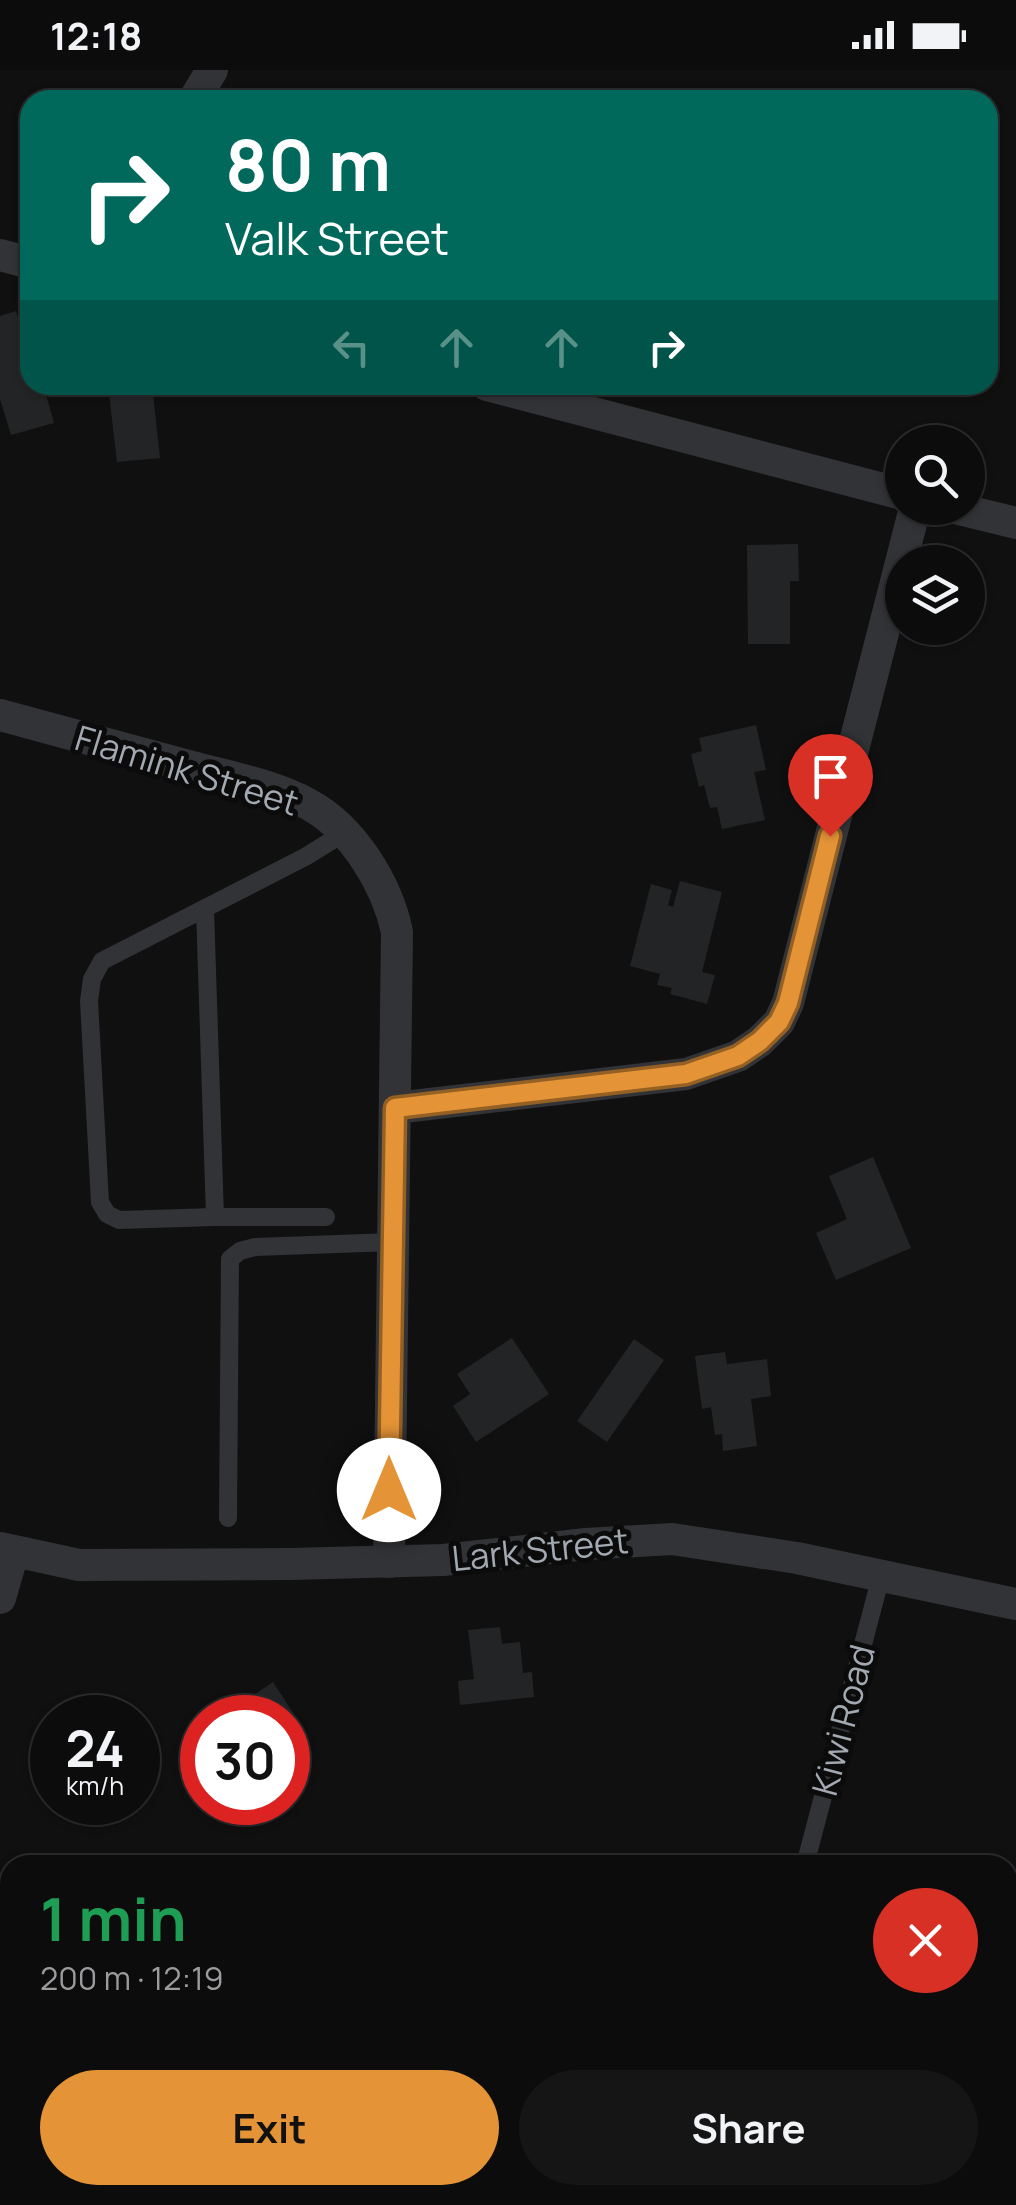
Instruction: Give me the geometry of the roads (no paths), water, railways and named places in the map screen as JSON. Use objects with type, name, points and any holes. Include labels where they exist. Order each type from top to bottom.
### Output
[{"type":"street","points":[[525,395],[885,490]]},
{"type":"street","points":[[985,515],[1016,523]]},
{"type":"street","points":[[395,1108],[686,1074],[738,1056],[779,1022],[788,1003],[911,525]]},
{"type":"street","name":"Flamink Street","points":[[0,715],[282,794],[309,805],[344,834],[392,908],[396,932],[389,1562]]},
{"type":"street","name":"Lark Street","points":[[6,1551],[79,1565],[389,1562],[672,1539],[742,1548],[1016,1604]]},
{"type":"street","points":[[0,1598],[6,1551]]},
{"type":"lane","points":[[326,1217],[119,1220],[107,1214],[100,1202],[89,1001],[92,979],[102,962],[344,834]]},
{"type":"lane","points":[[205,909],[216,1217]]},
{"type":"lane","points":[[228,1518],[230,1260],[240,1250],[255,1247],[392,1242]]},
{"type":"lane","name":"Kiwi Road","points":[[808,1855],[881,1576]]}]
